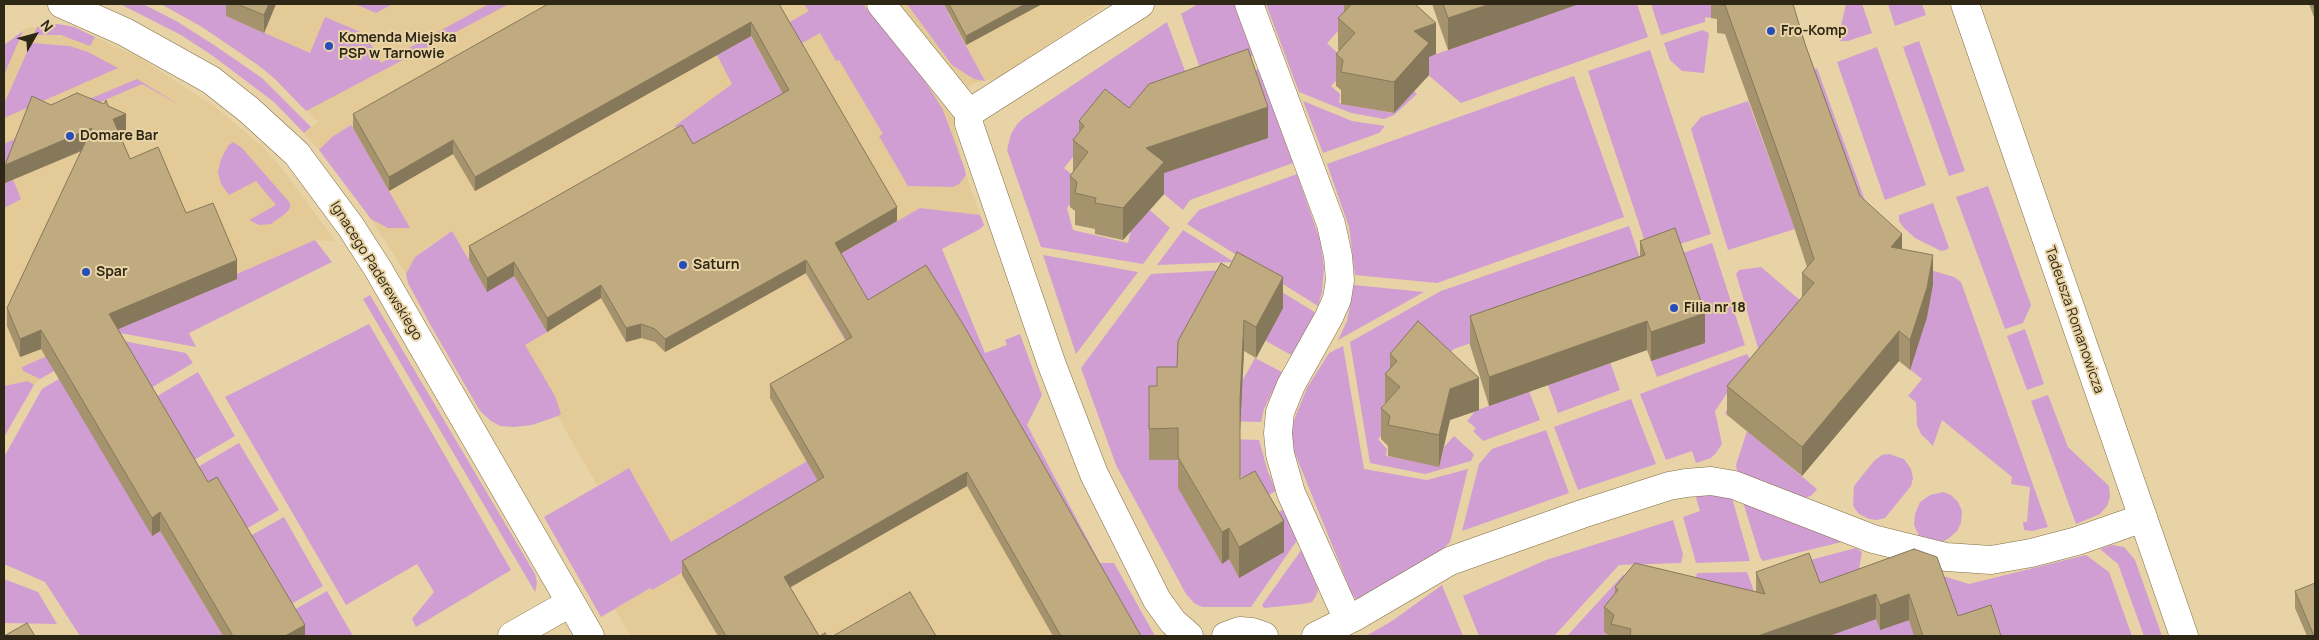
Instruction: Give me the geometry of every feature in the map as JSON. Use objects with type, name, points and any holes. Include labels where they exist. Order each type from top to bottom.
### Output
[{"type":"street","name":"Ignacego Paderewskiego","points":[[62,4],[125,32],[210,80],[249,110],[297,154],[351,227],[378,270],[590,636]]},
{"type":"street","points":[[881,4],[968,113],[969,124],[1052,365],[1094,474],[1157,600],[1173,622],[1189,636]]},
{"type":"street","points":[[968,113],[1140,4]]},
{"type":"street","points":[[1249,4],[1331,224],[1338,256],[1340,280],[1337,299],[1291,385],[1280,412],[1278,434],[1280,454],[1291,493],[1348,620]]},
{"type":"street","name":"Tadeusza Romanowicza","points":[[1965,4],[2184,636]]},
{"type":"street","points":[[1316,636],[1348,620],[1450,561],[1591,511],[1669,486],[1686,483],[1711,481],[1734,485],[1873,538],[1946,557],[1991,560],[2031,553],[2078,541],[2142,518]]},
{"type":"street","points":[[512,636],[570,603]]},
{"type":"street","points":[[1226,636],[1240,631],[1264,636]]},
{"type":"shaded area","points":[[120,4],[143,4],[178,22],[214,45],[262,78],[311,127],[304,133],[274,102],[213,56],[181,35]]},
{"type":"shaded area","points":[[161,4],[1107,4],[1000,77],[975,83],[965,89],[955,104],[954,130],[966,175],[980,215],[920,208],[847,278],[844,441],[671,542],[629,468],[597,485],[452,231],[415,257],[406,274],[371,219],[334,167],[304,133],[318,122],[274,78],[258,65],[202,27]]},
{"type":"shaded area","points":[[161,4],[231,4],[226,16],[310,53],[325,17],[365,34],[381,63],[489,4],[509,4],[306,111],[274,78],[258,65],[202,27]]},
{"type":"shaded area","points":[[355,4],[393,4],[376,13]]},
{"type":"shaded area","points":[[732,4],[789,104],[695,161],[675,126],[732,84],[717,55]]},
{"type":"shaded area","points":[[804,4],[863,4],[923,78],[943,110],[965,170],[966,175],[959,184],[953,187],[908,186],[879,136],[883,134],[839,60],[836,61],[820,33],[795,47],[783,26],[809,11]]},
{"type":"shaded area","points":[[907,4],[944,4],[947,9],[965,4],[948,13],[985,81],[974,79],[952,65]]},
{"type":"shaded area","points":[[1198,4],[1237,4],[1255,55],[1202,74],[1181,14]]},
{"type":"shaded area","points":[[1266,4],[1363,4],[1327,43],[1351,66],[1331,86],[1340,94],[1339,103],[1392,113],[1405,82],[1417,94],[1394,115],[1384,119],[1351,113],[1299,92]]},
{"type":"shaded area","points":[[1579,4],[1637,4],[1648,37],[1461,103],[1419,67],[1428,57]]},
{"type":"shaded area","points":[[1651,4],[1713,4],[1711,18],[1705,17],[1705,22],[1661,35]]},
{"type":"shaded area","points":[[1846,4],[1862,4],[1872,33],[1848,41],[1838,39]]},
{"type":"shaded area","points":[[1888,4],[1922,4],[1926,15],[1895,26]]},
{"type":"shaded area","points":[[1167,22],[1192,90],[1106,116],[1064,168],[1085,185],[1067,208],[1073,230],[1128,243],[1135,212],[1143,204],[1170,228],[1143,264],[1041,247],[1007,150],[1011,134],[1018,123],[1025,117]]},
{"type":"shaded area","points":[[58,24],[74,27],[138,57],[214,106],[262,146],[285,172],[335,241],[315,240],[58,351],[23,371],[40,379],[34,385],[28,381],[4,386],[4,45],[27,28]]},
{"type":"shaded area","points":[[58,24],[74,27],[95,37],[90,46],[61,35],[33,35],[38,26]]},
{"type":"shaded area","points":[[1702,30],[1709,33],[1704,73],[1682,71],[1670,60],[1664,43]]},
{"type":"shaded area","points":[[23,31],[4,75],[4,45]]},
{"type":"shaded area","points":[[1919,41],[1965,171],[1949,176],[1903,47]]},
{"type":"shaded area","points":[[31,43],[70,46],[88,52],[118,68],[4,118],[4,104]]},
{"type":"shaded area","points":[[1877,47],[1926,185],[1885,200],[1837,62]]},
{"type":"shaded area","points":[[1650,50],[1711,234],[1649,254],[1588,71]]},
{"type":"shaded area","points":[[1817,68],[1867,206],[1854,210],[1805,73]]},
{"type":"shaded area","points":[[1259,69],[1293,163],[1190,200],[1183,210],[1154,186],[1163,173],[1268,138],[1211,86]]},
{"type":"shaded area","points":[[1574,76],[1624,217],[1437,283],[1355,275],[1349,227],[1327,164]]},
{"type":"shaded area","points":[[137,79],[181,106],[142,84],[77,112],[80,103]]},
{"type":"shaded area","points":[[1303,101],[1352,121],[1385,126],[1379,133],[1323,153]]},
{"type":"shaded area","points":[[1748,101],[1795,229],[1728,250],[1691,129],[1701,117]]},
{"type":"shaded area","points":[[351,125],[410,228],[388,228],[371,219],[319,150],[332,137]]},
{"type":"shaded area","points":[[19,137],[8,167],[21,199],[4,208],[4,144]]},
{"type":"shaded area","points":[[233,142],[242,148],[290,203],[290,208],[286,213],[271,224],[259,225],[249,220],[276,205],[256,181],[229,195],[221,184],[218,172],[221,159],[228,146]]},
{"type":"shaded area","points":[[1297,174],[1320,240],[1324,267],[1322,292],[1318,306],[1187,224],[1199,210]]},
{"type":"shaded area","points":[[1988,186],[2031,305],[2023,323],[2005,329],[1956,197]]},
{"type":"shaded area","points":[[1933,203],[1949,248],[1946,250],[1941,251],[1915,238],[1899,221],[1899,215]]},
{"type":"shaded area","points":[[920,208],[980,215],[984,225],[980,229],[942,249],[985,353],[1007,345],[1005,340],[1020,334],[1042,395],[1027,425],[1100,563],[1114,563],[1155,636],[1133,636],[994,393],[652,590],[650,588],[601,617],[544,517],[629,468],[671,542],[888,413],[806,274]]},
{"type":"shaded area","points":[[1629,226],[1643,267],[1642,282],[1454,349],[1435,366],[1393,392],[1382,406],[1396,419],[1378,439],[1387,449],[1386,456],[1439,466],[1444,447],[1454,436],[1474,454],[1471,461],[1425,474],[1370,463],[1350,342],[1441,291]]},
{"type":"shaded area","points":[[1183,230],[1234,262],[1157,265]]},
{"type":"shaded area","points":[[452,231],[487,291],[514,276],[547,332],[525,345],[555,396],[561,414],[558,416],[532,425],[514,427],[500,426],[491,421],[480,411],[431,326],[408,283],[406,274],[415,257]]},
{"type":"shaded area","points":[[315,240],[332,262],[189,333],[196,347],[120,333],[40,379],[23,371],[22,367]]},
{"type":"shaded area","points":[[1712,243],[1745,345],[1657,377],[1651,361],[1671,354],[1674,256]]},
{"type":"shaded area","points":[[1043,255],[1138,272],[1076,354]]},
{"type":"shaded area","points":[[1903,262],[1954,277],[1961,282],[2048,527],[2032,531],[2024,530],[2023,522],[2027,522],[2030,487],[2011,484],[2012,477],[1942,420],[1933,446],[1921,434],[1917,425],[1916,402],[1908,396],[1922,379],[1908,368],[1913,361],[1909,357],[1917,347],[1926,318],[1933,284],[1906,279]]},
{"type":"shaded area","points":[[1761,267],[1802,302],[1727,415],[1725,413],[1761,358],[1736,274],[1739,270]]},
{"type":"shaded area","points":[[1245,269],[1316,313],[1291,355],[1266,341],[1237,283],[1149,460],[1177,460],[1182,469],[1178,472],[1178,488],[1190,489],[1195,517],[1222,563],[1265,520],[1284,509],[1300,536],[1251,607],[1202,607],[1194,603],[1186,594],[1116,465],[1081,368],[1151,274]]},
{"type":"shaded area","points":[[1354,285],[1424,292],[1338,340],[1347,321]]},
{"type":"shaded area","points":[[370,295],[535,574],[537,583],[535,592],[363,299]]},
{"type":"shaded area","points":[[369,324],[511,570],[416,627],[412,619],[434,592],[417,564],[346,605],[225,397]]},
{"type":"shaded area","points":[[2025,329],[2044,384],[2027,390],[2007,336]]},
{"type":"shaded area","points":[[123,341],[186,353],[193,363],[144,392],[151,535],[160,531],[223,636],[80,636],[45,582],[4,564],[4,457],[42,389]]},
{"type":"shaded area","points":[[1343,346],[1364,469],[1427,480],[1468,469],[1450,542],[1443,549],[1362,600],[1356,599],[1352,594],[1294,451],[1291,438],[1292,425],[1307,388],[1329,353]]},
{"type":"shaded area","points":[[1747,354],[1750,359],[1715,411],[1722,444],[1716,453],[1711,458],[1696,463],[1692,451],[1666,460],[1640,394]]},
{"type":"shaded area","points":[[1255,358],[1282,372],[1264,409],[1261,422],[1228,421],[1228,407]]},
{"type":"shaded area","points":[[1610,362],[1620,390],[1558,413],[1548,385]]},
{"type":"shaded area","points":[[198,372],[235,436],[187,464],[149,401]]},
{"type":"shaded area","points":[[28,381],[34,385],[4,437],[4,386]]},
{"type":"shaded area","points":[[1529,391],[1540,420],[1483,441],[1473,431],[1476,428],[1467,421],[1475,411]]},
{"type":"shaded area","points":[[2048,395],[2068,447],[2109,486],[2110,497],[2107,506],[2100,514],[2076,524],[2031,401]]},
{"type":"shaded area","points":[[1631,399],[1656,464],[1578,490],[1554,427]]},
{"type":"shaded area","points":[[933,427],[1133,636],[631,636],[615,609],[650,587],[652,590]]},
{"type":"shaded area","points":[[1546,430],[1569,493],[1462,531],[1479,464],[1492,449]]},
{"type":"shaded area","points":[[1747,431],[1817,489],[1812,495],[1801,500],[1742,477],[1737,471],[1736,465]]},
{"type":"shaded area","points":[[1230,439],[1259,440],[1268,472],[1276,491],[1256,502],[1229,455]]},
{"type":"shaded area","points":[[239,443],[279,510],[239,533],[191,471]]},
{"type":"shaded area","points":[[1889,454],[1904,459],[1911,469],[1913,478],[1911,486],[1885,518],[1869,519],[1859,514],[1853,506],[1854,486],[1874,461],[1882,455]]},
{"type":"shaded area","points":[[1694,491],[1732,498],[1750,561],[1696,563],[1683,517],[1700,511]]},
{"type":"shaded area","points":[[1943,492],[1951,495],[1958,502],[1962,511],[1961,523],[1957,531],[1941,543],[1928,542],[1919,536],[1914,525],[1915,514],[1920,502],[1930,495]]},
{"type":"shaded area","points":[[1743,502],[1846,541],[1763,561],[1760,557]]},
{"type":"shaded area","points":[[284,517],[323,586],[284,608],[243,540]]},
{"type":"shaded area","points":[[1673,520],[1683,554],[1681,563],[1619,565],[1554,636],[1479,636],[1463,596],[1546,560]]},
{"type":"shaded area","points":[[2112,545],[2124,547],[2135,560],[2162,636],[2144,636],[2118,564],[2100,549]]},
{"type":"shaded area","points":[[1856,548],[1862,552],[1858,575],[1867,591],[1880,630],[1927,571],[1969,584],[2086,555],[2109,572],[2132,636],[1829,636],[1768,571]]},
{"type":"shaded area","points":[[1302,549],[1318,590],[1316,596],[1312,602],[1264,608],[1262,605]]},
{"type":"shaded area","points":[[1747,572],[1759,605],[1691,600],[1697,573]]},
{"type":"shaded area","points":[[1677,573],[1674,597],[1604,632],[1609,636],[1567,636],[1623,575]]},
{"type":"shaded area","points":[[4,579],[38,592],[57,624],[4,623]]},
{"type":"shaded area","points":[[1442,585],[1463,636],[1366,636],[1392,621]]},
{"type":"shaded area","points":[[327,591],[353,636],[301,636],[287,614]]},
{"type":"building","points":[[237,4],[269,4],[264,15]]},
{"type":"building","points":[[548,4],[779,4],[897,207],[835,243],[868,300],[926,265],[963,324],[1141,636],[1061,636],[967,472],[784,577],[819,636],[726,636],[682,561],[824,477],[770,384],[852,337],[806,260],[665,339],[655,329],[641,324],[626,328],[601,285],[547,318],[514,262],[487,278],[469,246],[682,125],[693,144],[789,90],[751,22],[475,177],[453,140],[389,177],[353,114]]},
{"type":"building","points":[[949,4],[1025,4],[966,36]]},
{"type":"building","points":[[1350,4],[1415,4],[1436,23],[1414,31],[1429,43],[1394,82],[1341,72],[1343,60],[1336,54],[1355,33],[1338,18]]},
{"type":"building","points":[[1443,4],[1490,4],[1448,18]]},
{"type":"building","points":[[1717,4],[1793,4],[1805,44],[1860,196],[1902,234],[1891,247],[1933,255],[1927,288],[1910,340],[1899,331],[1802,447],[1727,386],[1814,283],[1802,273],[1814,259],[1725,5]]},
{"type":"building","points":[[1248,49],[1268,107],[1146,148],[1164,162],[1123,208],[1095,203],[1096,198],[1075,193],[1077,182],[1070,176],[1088,152],[1073,140],[1084,126],[1079,121],[1105,89],[1129,108],[1149,84]]},
{"type":"building","points":[[77,93],[104,104],[106,100],[108,106],[126,114],[113,119],[130,159],[158,147],[186,213],[213,203],[237,260],[109,314],[208,482],[217,477],[305,625],[285,636],[233,636],[160,512],[152,518],[41,330],[20,339],[7,308],[92,128],[5,165],[32,96],[51,105]]},
{"type":"building","points":[[1675,228],[1705,313],[1651,332],[1647,321],[1489,377],[1470,316],[1645,255],[1640,241]]},
{"type":"building","points":[[1237,252],[1283,277],[1256,327],[1244,320],[1240,399],[1240,479],[1255,471],[1284,521],[1239,547],[1229,528],[1222,532],[1178,457],[1178,428],[1149,429],[1149,386],[1157,386],[1157,367],[1177,367],[1178,341],[1221,263],[1229,268]]},
{"type":"building","points":[[1418,321],[1479,378],[1450,389],[1439,435],[1388,425],[1390,416],[1381,408],[1400,387],[1385,374],[1397,361],[1390,354]]},
{"type":"building","points":[[1914,549],[1937,557],[1958,616],[1991,605],[2001,636],[1923,636],[1909,594],[1880,605],[1876,594],[1758,636],[1630,636],[1631,629],[1611,624],[1614,615],[1604,607],[1618,590],[1615,587],[1635,563],[1765,594],[1756,572],[1809,553],[1820,583]]},
{"type":"building","points":[[2315,583],[2315,636],[2314,636],[2295,591]]},
{"type":"building","points":[[910,592],[936,636],[833,636]]},
{"type":"building","points":[[27,623],[35,636],[4,636]]},
{"type":"place","name":"Fro-Komp","points":[[1771,31]]},
{"type":"place","name":"Komenda Miejska PSP w Tarnowie","points":[[329,46]]},
{"type":"place","name":"Domare Bar","points":[[70,136]]},
{"type":"place","name":"Saturn","points":[[683,265]]},
{"type":"place","name":"Spar","points":[[86,272]]},
{"type":"place","name":"Filia nr 18","points":[[1674,308]]}]
